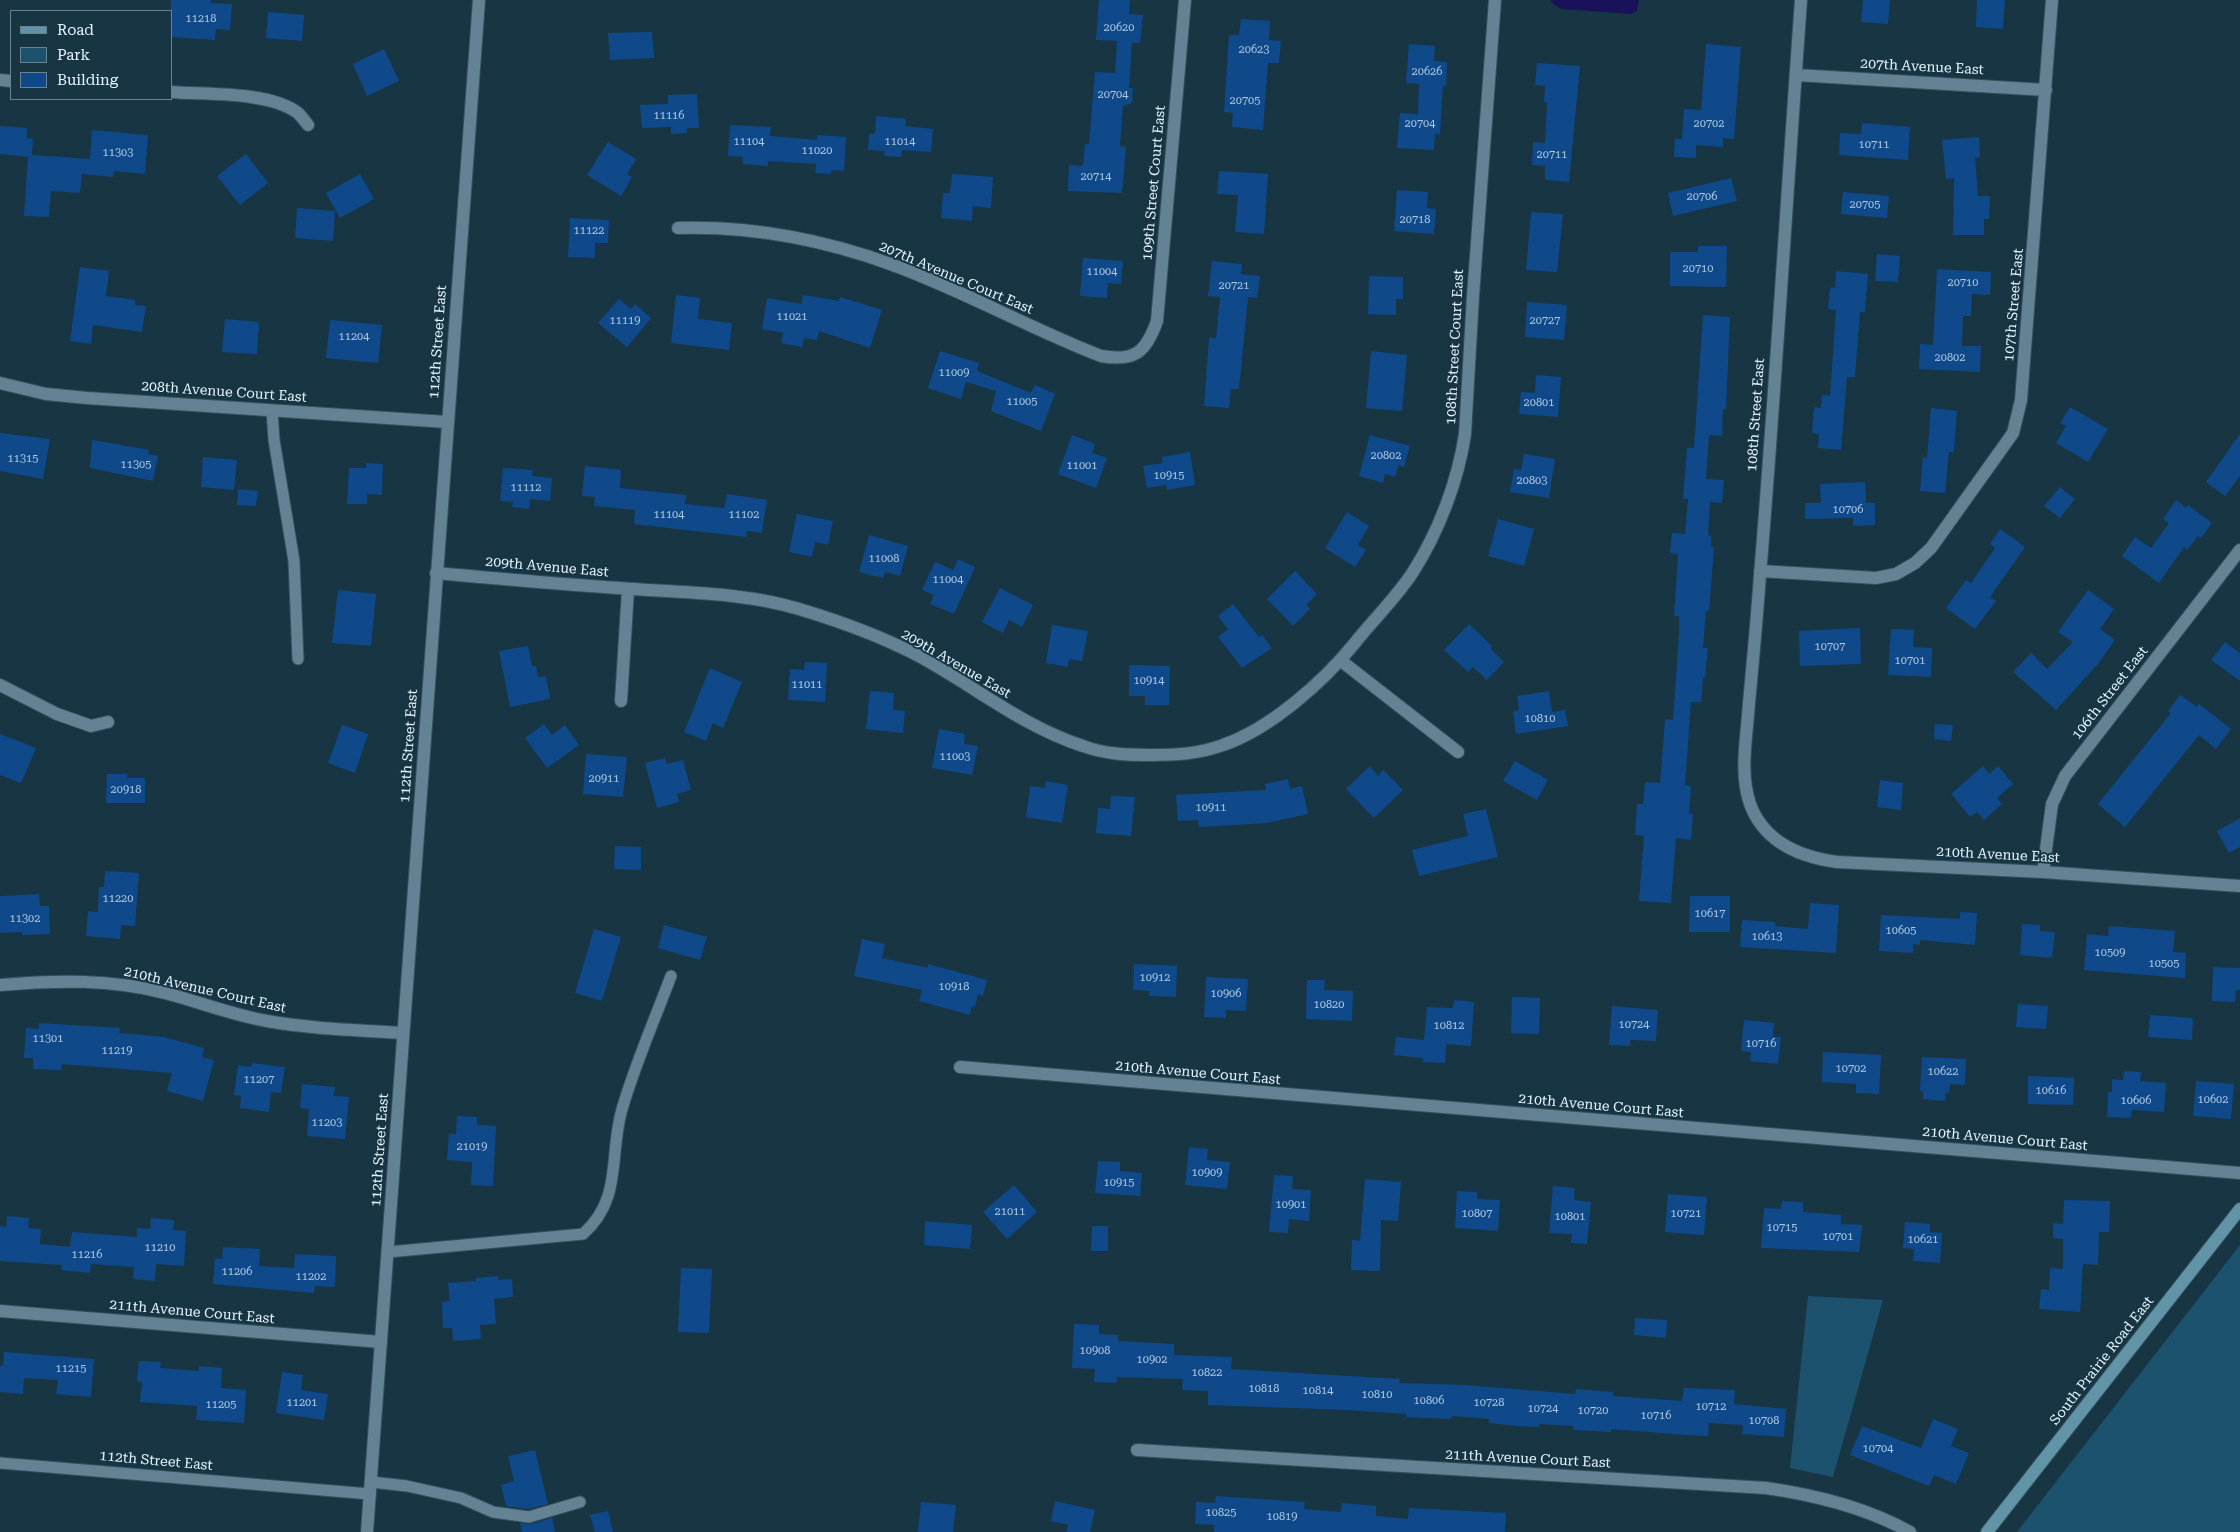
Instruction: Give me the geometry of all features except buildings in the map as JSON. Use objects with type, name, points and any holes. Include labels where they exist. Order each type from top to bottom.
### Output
[{"type":"main road","name":"South Prairie Road East","points":[[1987,1532],[2240,1209]]},
{"type":"street","name":"112th Street East","points":[[367,1532],[479,0]]},
{"type":"street","name":"109th Street Court East","points":[[1130,357],[1146,346],[1157,321],[1184,0]]},
{"type":"street","name":"108th Street Court East","points":[[1340,660],[1396,594],[1426,550],[1448,499],[1462,454],[1495,0]]},
{"type":"street","name":"108th Street East","points":[[1765,828],[1750,804],[1744,763],[1760,571],[1801,0]]},
{"type":"street","name":"107th Street East","points":[[1760,571],[1876,578],[1896,574],[1915,564],[1931,548],[2012,433],[2022,400],[2052,0]]},
{"type":"street","name":"207th Avenue East","points":[[1796,75],[2046,90]]},
{"type":"street","points":[[172,92],[260,99],[275,102],[298,113],[308,125]]},
{"type":"street","name":"207th Avenue Court East","points":[[678,228],[711,227],[795,237],[828,245],[893,265],[1101,356],[1119,359],[1130,357]]},
{"type":"street","name":"208th Avenue Court East","points":[[0,383],[46,394],[87,398],[447,422]]},
{"type":"street","name":"106th Street East","points":[[2043,872],[2052,804],[2065,776],[2240,550]]},
{"type":"street","name":"209th Avenue East","points":[[436,573],[742,597],[798,608],[861,630],[915,654],[1018,717],[1051,734],[1084,747],[1127,755],[1178,755],[1224,745],[1248,734],[1285,710],[1340,660]]},
{"type":"street","points":[[621,701],[628,589]]},
{"type":"street","points":[[1340,660],[1458,752]]},
{"type":"street","points":[[0,685],[57,714],[91,726],[108,722]]},
{"type":"street","name":"210th Avenue East","points":[[1765,828],[1786,848],[1812,858],[1837,862],[2043,872],[2240,886]]},
{"type":"street","name":"210th Avenue Court East","points":[[0,985],[83,981],[124,985],[165,993],[236,1015],[269,1022],[403,1033]]},
{"type":"street","name":"210th Avenue Court East","points":[[960,1067],[2240,1173]]},
{"type":"street","name":"211th Avenue Court East","points":[[0,1311],[381,1342]]},
{"type":"street","name":"211th Avenue Court East","points":[[1137,1450],[1766,1488],[1827,1499],[1872,1514],[1910,1532]]},
{"type":"lane","points":[[272,410],[274,440],[295,568],[298,659]]},
{"type":"lane","points":[[388,1252],[583,1234],[596,1223],[606,1206],[622,1108],[671,976]]},
{"type":"lane","name":"112th Street East","points":[[0,1463],[370,1488]]},
{"type":"lane","points":[[370,1488],[407,1486],[461,1498],[493,1512],[529,1517],[580,1502]]},
{"type":"green space","points":[[2240,1245],[2240,1532],[2017,1532]]},
{"type":"green space","points":[[1808,1296],[1883,1300],[1833,1477],[1790,1468]]},
{"type":"shaded area","points":[[1550,0],[1639,0],[1637,11],[1631,14],[1562,9]]}]
